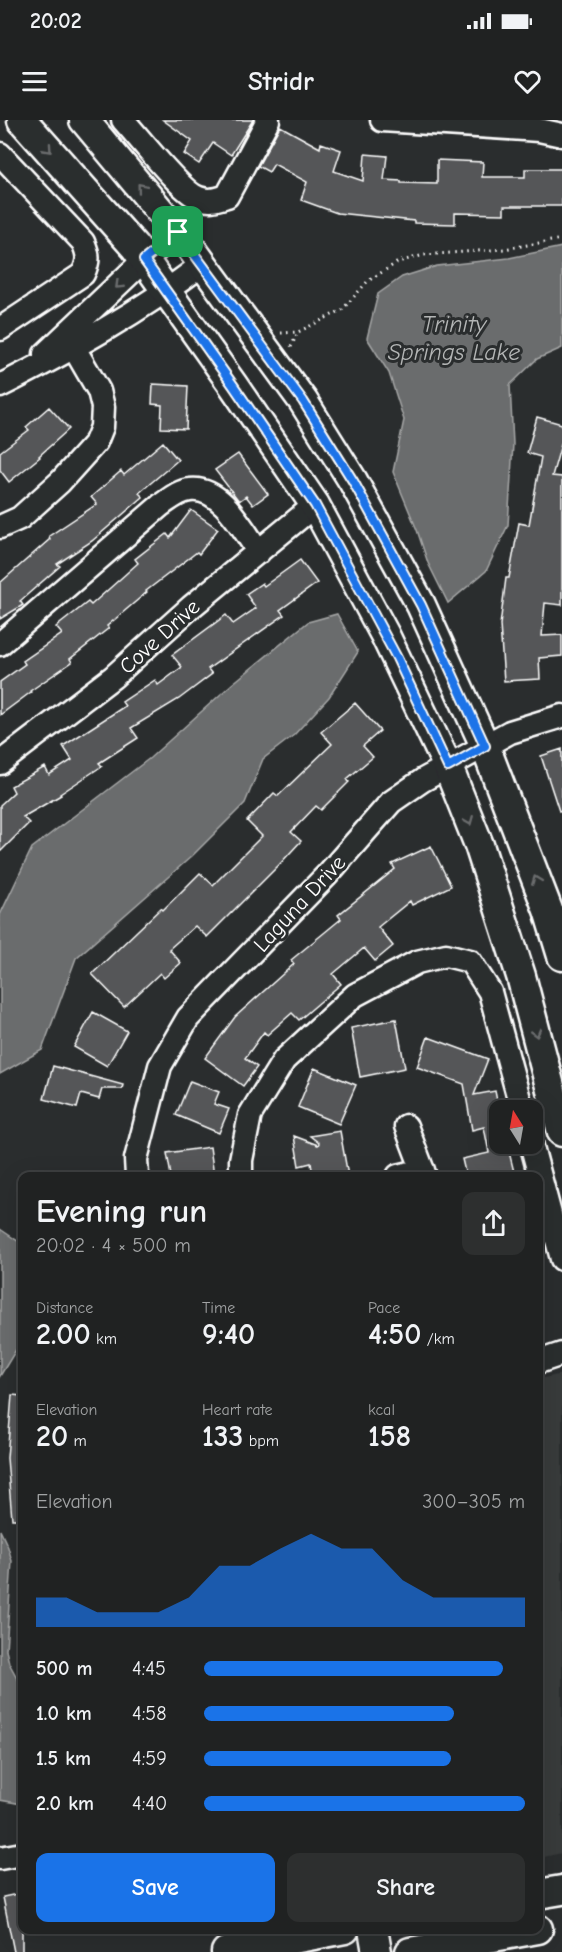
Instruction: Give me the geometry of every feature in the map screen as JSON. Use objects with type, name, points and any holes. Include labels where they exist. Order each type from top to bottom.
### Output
[{"type":"main road","points":[[22,120],[144,260],[315,505],[397,658],[448,767],[479,845],[521,976],[560,1114]]},
{"type":"main road","points":[[84,120],[203,264],[303,401],[353,481],[421,605],[485,746],[548,910],[562,956]]},
{"type":"main road","points":[[543,1893],[562,1890]]},
{"type":"main road","points":[[543,1928],[562,1925]]},
{"type":"main road","points":[[226,1952],[319,1934]]},
{"type":"main road","points":[[374,1934],[377,1952]]},
{"type":"main road","points":[[410,1952],[510,1934]]},
{"type":"street","points":[[123,120],[196,198],[213,201],[226,195],[268,120]]},
{"type":"street","points":[[382,120],[539,130],[562,135]]},
{"type":"street","points":[[0,154],[83,242],[88,252],[89,262],[83,274],[0,328]]},
{"type":"street","points":[[24,374],[144,260],[178,232]]},
{"type":"street","points":[[0,386],[74,348],[166,292],[203,264]]},
{"type":"street","points":[[0,527],[20,519],[60,482],[96,442],[102,427],[103,407],[99,391],[74,348]]},
{"type":"street","points":[[0,644],[161,505],[179,493],[200,490],[213,494],[223,503],[259,552]]},
{"type":"street","name":"Cove Drive","points":[[0,763],[113,677],[191,606],[315,505]]},
{"type":"street","name":"Laguna Drive","points":[[137,1172],[135,1159],[160,1066],[188,1018],[327,875],[391,802],[510,732],[562,716]]},
{"type":"street","points":[[241,1172],[250,1115],[284,1060],[355,995],[417,963],[446,955],[470,961],[490,992],[519,1100]]},
{"type":"street","points":[[406,1126],[424,1172]]},
{"type":"street","points":[[533,1154],[537,1172]]},
{"type":"street","points":[[543,1198],[562,1258]]},
{"type":"street","points":[[543,1360],[562,1354]]},
{"type":"street","points":[[0,1858],[18,1855]]},
{"type":"path","points":[[279,333],[298,332],[342,310],[369,281],[398,262],[424,255],[494,250],[562,239]]},
{"type":"path","points":[[290,349],[298,332]]},
{"type":"shaded area","points":[[562,1374],[562,1853],[543,1857],[543,1378]]},
{"type":"water","name":"Trinity Springs Lake","points":[[562,247],[562,348],[537,359],[510,385],[513,444],[508,525],[486,571],[448,603],[428,563],[393,472],[404,420],[389,373],[367,338],[378,294],[402,277],[437,266],[509,258]]},
{"type":"water","points":[[337,614],[358,652],[329,697],[294,735],[263,759],[245,803],[192,856],[76,958],[42,1050],[0,1074],[0,915],[32,848],[150,758],[232,684],[308,622]]},
{"type":"water","points":[[0,1229],[18,1241],[18,1347],[0,1376]]},
{"type":"water","points":[[0,1530],[12,1561],[6,1650],[9,1663],[18,1680],[18,1803],[0,1800]]},
{"type":"building","points":[[163,120],[253,120],[231,155],[213,143],[199,164],[184,154],[192,141]]},
{"type":"building","points":[[280,126],[320,148],[321,143],[341,150],[334,171],[363,181],[365,154],[387,156],[384,180],[401,181],[401,183],[437,184],[437,160],[483,162],[482,177],[525,177],[525,169],[562,169],[562,206],[504,206],[504,214],[455,213],[455,224],[414,223],[414,221],[337,213],[301,200],[307,182],[274,164],[269,172],[258,166]]},
{"type":"building","points":[[153,384],[188,386],[186,429],[161,428],[162,405],[152,404]]},
{"type":"building","points":[[49,407],[69,429],[9,482],[0,470],[0,452],[29,430],[26,427]]},
{"type":"building","points":[[537,417],[562,424],[562,441],[552,476],[562,477],[562,605],[545,603],[542,636],[562,635],[562,656],[539,658],[540,679],[504,681],[500,625],[506,578],[509,578],[519,523],[529,525],[541,457],[527,453]]},
{"type":"building","points":[[163,442],[178,460],[139,493],[143,497],[92,541],[57,564],[60,566],[20,601],[23,605],[0,619],[0,583],[50,539],[49,536],[97,504],[91,497],[121,471],[124,475]]},
{"type":"building","points":[[238,454],[268,494],[253,505],[246,496],[239,501],[215,470]]},
{"type":"building","points":[[191,510],[218,529],[199,554],[197,552],[146,591],[107,626],[109,628],[70,659],[72,662],[0,715],[0,682],[25,664],[23,661],[62,634],[56,627],[88,602],[91,605],[138,563],[135,559],[167,534],[170,538]]},
{"type":"building","points":[[300,560],[317,583],[280,610],[284,615],[208,669],[212,674],[179,699],[131,728],[138,738],[99,763],[102,766],[61,795],[23,817],[29,823],[0,852],[0,805],[14,792],[11,786],[45,767],[49,775],[72,760],[63,746],[125,706],[122,702],[155,680],[158,685],[182,667],[172,655],[226,615],[233,624],[256,608],[246,594],[262,583],[264,586]]},
{"type":"building","points":[[355,703],[380,731],[363,746],[373,757],[347,779],[349,782],[321,810],[316,806],[291,832],[301,841],[278,866],[207,937],[195,926],[169,949],[181,963],[164,978],[160,973],[124,1007],[92,974],[200,873],[213,885],[262,836],[247,821],[274,793],[278,796],[332,744],[321,732]]},
{"type":"building","points":[[562,749],[562,810],[559,811],[541,756]]},
{"type":"building","points":[[431,846],[451,886],[412,905],[410,901],[378,927],[393,946],[375,961],[364,948],[333,974],[341,984],[299,1020],[292,1013],[267,1035],[264,1032],[245,1058],[257,1067],[243,1086],[205,1058],[235,1017],[294,964],[291,960],[341,919],[338,915],[395,869],[392,864]]},
{"type":"building","points":[[93,1012],[127,1031],[107,1066],[74,1047]]},
{"type":"building","points":[[396,1019],[405,1068],[360,1077],[351,1028]]},
{"type":"building","points":[[428,1037],[488,1059],[474,1095],[495,1091],[497,1100],[489,1100],[489,1153],[484,1127],[472,1130],[464,1084],[417,1067]]},
{"type":"building","points":[[53,1066],[123,1085],[122,1089],[102,1089],[99,1099],[81,1094],[77,1108],[44,1099]]},
{"type":"building","points":[[314,1068],[356,1085],[339,1124],[298,1107]]},
{"type":"building","points":[[190,1081],[219,1092],[214,1104],[229,1109],[219,1133],[176,1115]]},
{"type":"building","points":[[340,1131],[347,1172],[312,1172],[311,1163],[299,1166],[294,1136],[318,1145],[319,1143],[310,1136]]},
{"type":"building","points":[[210,1147],[213,1172],[170,1172],[167,1153]]},
{"type":"building","points":[[489,1153],[510,1154],[514,1172],[465,1172],[462,1159]]},
{"type":"building","points":[[12,1395],[18,1396],[18,1519],[12,1519],[7,1458]]},
{"type":"building","points":[[18,1894],[18,1934],[22,1934],[22,1952],[14,1952],[3,1897]]},
{"type":"route","points":[[178,232],[303,401],[353,481],[421,605],[485,746],[448,767],[397,658],[315,505],[144,260],[178,232]]}]
